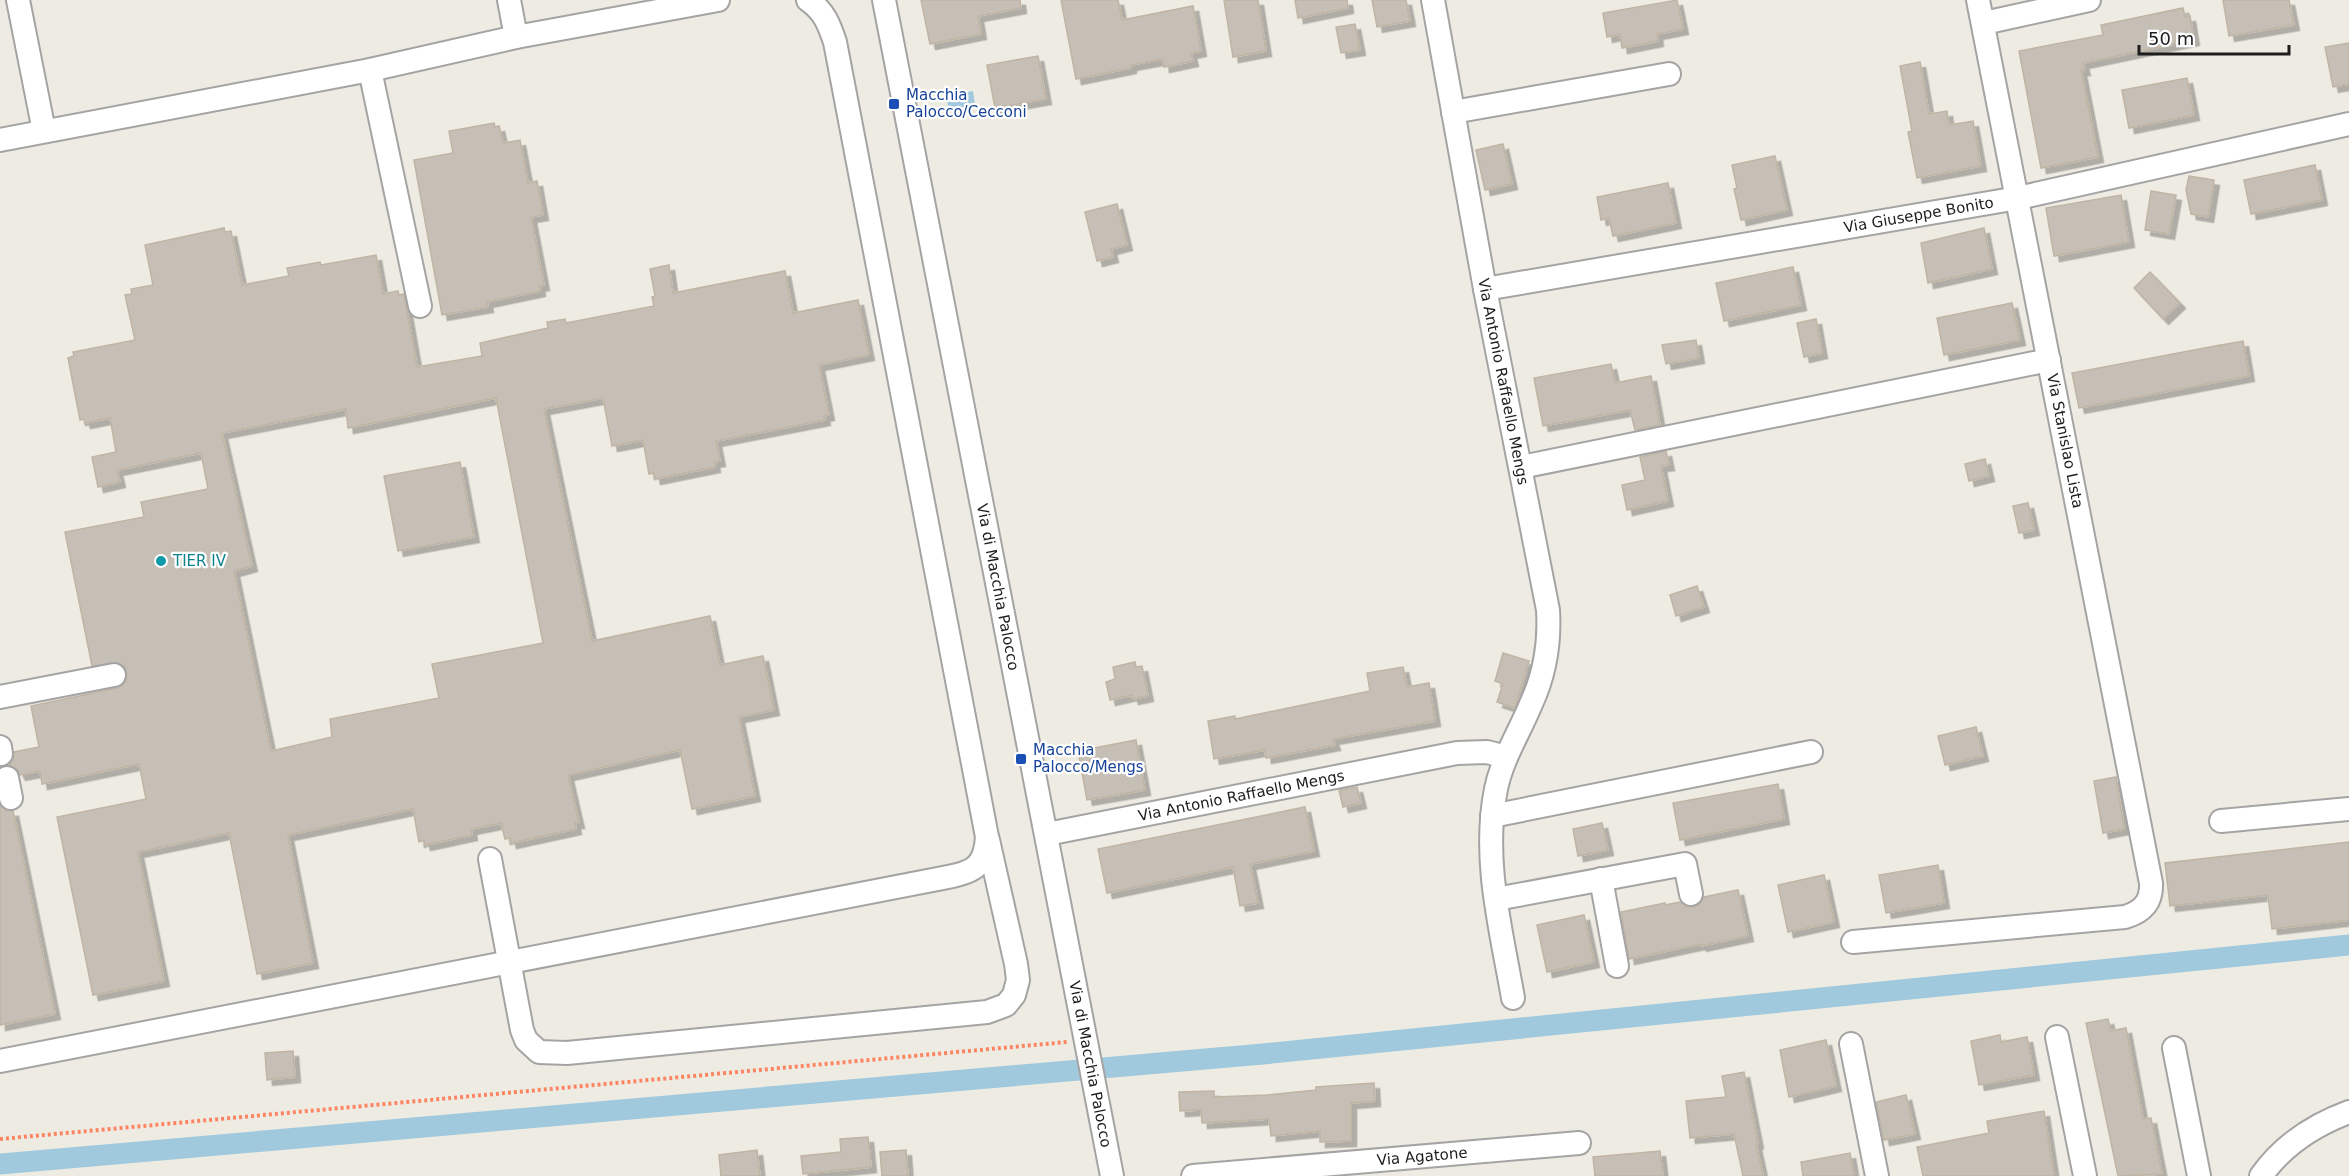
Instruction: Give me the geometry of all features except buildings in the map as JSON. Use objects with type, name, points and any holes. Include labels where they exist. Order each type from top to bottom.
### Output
[{"type":"street","points":[[18,0],[44,131]]},
{"type":"street","points":[[509,0],[516,37]]},
{"type":"street","points":[[0,140],[370,70],[516,37],[630,7],[718,0]]},
{"type":"street","points":[[490,859],[522,1030],[532,1047],[546,1053],[995,1011],[1006,1005],[1014,995],[1018,972],[987,837],[835,42],[828,21],[818,7],[808,0]]},
{"type":"street","name":"Via di Macchia Palocco","points":[[884,0],[1112,1176]]},
{"type":"street","name":"Via Antonio Raffaello Mengs","points":[[1432,0],[1485,289],[1547,600],[1548,633],[1545,662],[1537,690],[1506,757],[1496,788],[1492,816],[1491,853],[1496,899],[1513,999]]},
{"type":"street","name":"Via Stanislao Lista","points":[[1853,942],[2125,917],[2142,910],[2151,895],[2151,883],[1978,0]]},
{"type":"street","points":[[1984,23],[2089,0]]},
{"type":"street","points":[[370,70],[420,306]]},
{"type":"street","points":[[1453,112],[1669,74]]},
{"type":"street","name":"Via Giuseppe Bonito","points":[[1485,289],[2018,198],[2349,124]]},
{"type":"street","points":[[1521,467],[2049,360]]},
{"type":"street","points":[[0,697],[114,675]]},
{"type":"street","name":"Via Antonio Raffaello Mengs","points":[[1047,834],[1457,753],[1487,752],[1506,757]]},
{"type":"street","points":[[1492,816],[1811,752]]},
{"type":"street","points":[[2221,821],[2349,809]]},
{"type":"street","points":[[0,1062],[964,874],[980,864],[987,837]]},
{"type":"street","points":[[1496,899],[1685,864],[1691,894]]},
{"type":"street","points":[[1593,881],[1609,965]]},
{"type":"street","points":[[2057,1038],[2085,1176]]},
{"type":"street","points":[[1851,1044],[1877,1176]]},
{"type":"street","points":[[2174,1048],[2199,1176]]},
{"type":"street","points":[[2261,1176],[2273,1161],[2303,1134],[2349,1112]]},
{"type":"street","name":"Via Agatone","points":[[1193,1176],[1579,1143]]},
{"type":"path","points":[[0,1139],[1087,1043]]},
{"type":"water","points":[[973,91],[975,105],[949,110],[946,96]]},
{"type":"waterway","points":[[0,1164],[1263,1054],[2349,945]]},
{"type":"place","name":"Macchia Palocco/Cecconi","points":[[894,104]]},
{"type":"place","name":"TIER IV","points":[[161,561]]},
{"type":"place","name":"Macchia Palocco/Mengs","points":[[1021,759]]}]
